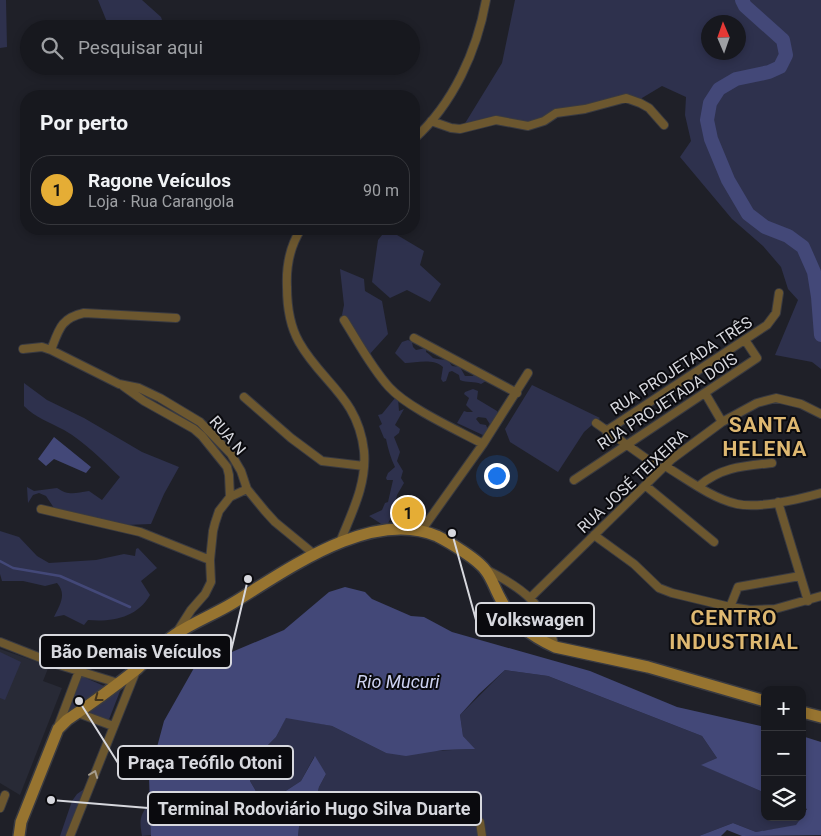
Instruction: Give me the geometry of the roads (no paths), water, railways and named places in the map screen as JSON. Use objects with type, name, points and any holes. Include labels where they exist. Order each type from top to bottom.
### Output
[{"type":"main road","points":[[19,836],[21,822],[58,728],[137,668],[176,634],[222,610],[314,554],[340,542],[377,532],[398,529],[421,531],[437,536],[458,548],[485,569],[510,615],[524,629],[555,647],[648,667],[761,700]]},
{"type":"main road","points":[[806,713],[821,717]]},
{"type":"street","points":[[420,133],[448,98],[457,82],[482,22],[486,0]]},
{"type":"street","points":[[431,121],[460,129],[496,120],[528,126],[544,121],[556,113],[585,109],[626,98],[649,108],[664,125]]},
{"type":"street","points":[[298,235],[289,255],[286,279],[287,300],[293,330],[306,354],[338,390],[352,412],[361,438],[364,466],[359,493],[340,542]]},
{"type":"street","name":"RUA PROJETADA TRÊS","points":[[606,430],[767,325],[773,320],[776,313],[780,293]]},
{"type":"street","points":[[51,350],[64,322],[71,316],[84,313],[176,318]]},
{"type":"street","points":[[344,320],[371,364],[396,394],[415,407],[483,444]]},
{"type":"street","points":[[414,338],[517,393]]},
{"type":"street","name":"RUA PROJETADA DOIS","points":[[574,480],[757,358],[745,340]]},
{"type":"street","name":"RUA N","points":[[23,349],[42,347],[51,350],[119,384],[156,408],[186,424],[202,436],[227,467],[230,497]]},
{"type":"street","points":[[421,531],[483,444],[528,373]]},
{"type":"street","name":"RUA N","points":[[119,384],[139,388],[153,394],[200,422],[231,454],[241,471],[247,489],[275,522],[314,554]]},
{"type":"street","points":[[705,393],[722,422]]},
{"type":"street","points":[[244,397],[291,438],[322,461],[364,466]]},
{"type":"street","name":"RUA JOSÉ TEIXEIRA","points":[[530,598],[646,486],[663,467],[722,422],[757,403],[776,398],[801,404],[821,414]]},
{"type":"street","points":[[186,424],[191,416]]},
{"type":"street","points":[[596,424],[663,467],[717,496],[737,504],[778,502],[821,493]]},
{"type":"street","points":[[698,486],[713,474],[722,471],[772,463]]},
{"type":"street","points":[[229,475],[241,471]]},
{"type":"street","points":[[646,486],[714,542]]},
{"type":"street","points":[[176,634],[211,582],[210,560],[214,523],[219,511],[230,497],[247,489]]},
{"type":"street","points":[[778,502],[808,601]]},
{"type":"street","points":[[41,509],[140,532],[210,560]]},
{"type":"street","points":[[594,535],[634,564],[664,591],[750,610],[775,609],[821,596]]},
{"type":"street","points":[[485,569],[506,580],[530,598],[546,620],[555,647]]},
{"type":"street","points":[[730,607],[738,587],[800,576]]},
{"type":"street","points":[[0,642],[118,683]]},
{"type":"street","points":[[70,836],[137,668]]},
{"type":"street","points":[[58,728],[79,671]]},
{"type":"street","points":[[78,713],[113,726]]},
{"type":"street","points":[[0,808],[5,795]]},
{"type":"street","points":[[464,821],[480,822],[482,836]]},
{"type":"water","points":[[54,437],[91,467],[86,473],[54,459],[46,466],[38,459]]},
{"type":"water","name":"Rio Mucuri","points":[[345,587],[365,592],[372,599],[411,616],[424,617],[452,632],[590,671],[677,707],[761,726],[761,791],[701,765],[717,758],[702,736],[548,676],[505,670],[460,715],[463,736],[475,749],[443,750],[406,756],[386,753],[332,726],[286,718],[276,737],[267,746],[257,763],[250,781],[261,800],[275,798],[301,781],[315,756],[326,774],[319,787],[316,799],[305,791],[302,800],[298,836],[151,836],[149,777],[164,721],[194,668],[284,630],[329,592]]},
{"type":"water","points":[[806,737],[821,742],[821,835],[742,836],[727,830],[721,836],[699,836],[733,823],[756,832],[796,825],[799,821],[806,821]]},
{"type":"waterway","points":[[742,0],[745,6],[783,40],[786,55],[780,67],[769,72],[736,79],[719,89],[710,103],[707,120],[711,139],[728,180],[748,214],[765,227],[788,236],[803,247],[814,272],[821,335]]},
{"type":"waterway","points":[[0,561],[13,568],[60,576],[130,607]]},
{"type":"place","name":"Ragone Veículos","points":[[408,513]]},
{"type":"place","name":"Volkswagen","points":[[452,533]]},
{"type":"place","name":"Bão Demais Veículos","points":[[248,579]]},
{"type":"place","name":"Praça Teófilo Otoni","points":[[79,701]]},
{"type":"place","name":"Terminal Rodoviário Hugo Silva Duarte","points":[[51,800]]},
{"type":"district","name":"SANTA HELENA","points":[[765,437]]},
{"type":"district","name":"CENTRO INDUSTRIAL","points":[[734,630]]}]
